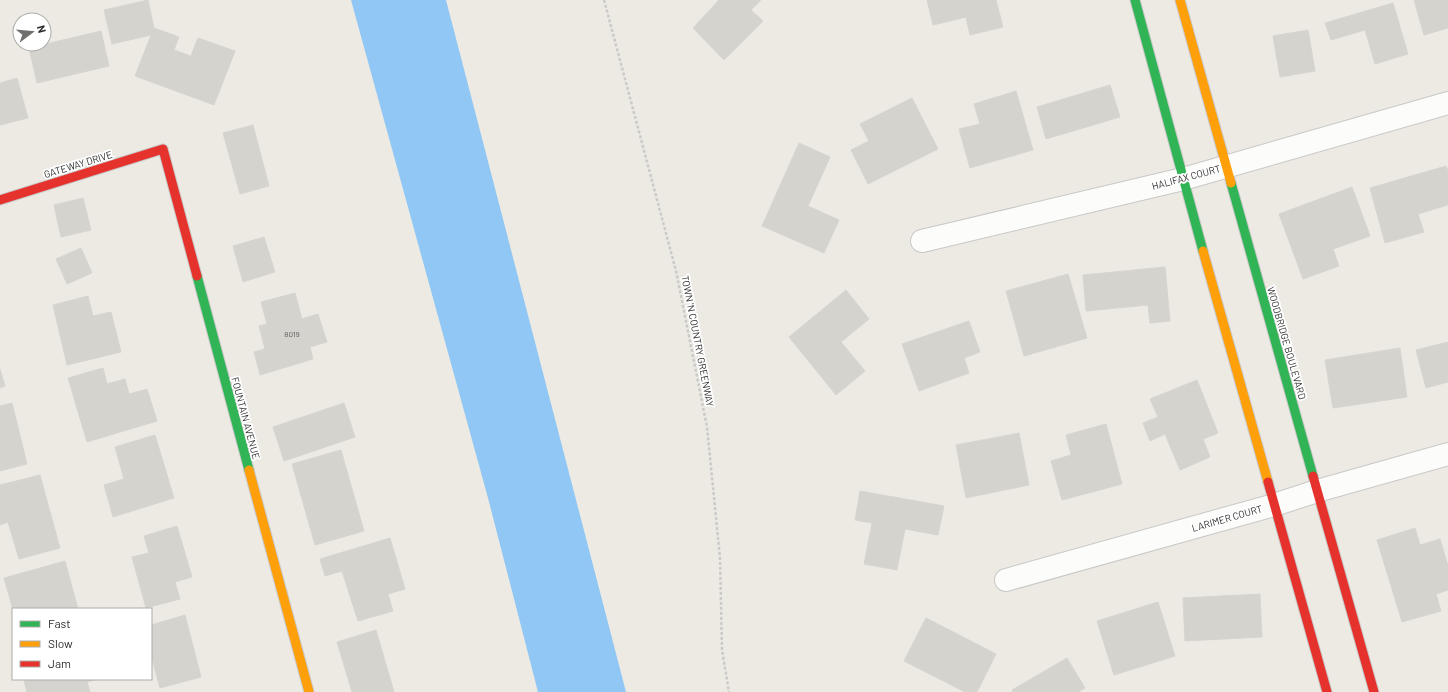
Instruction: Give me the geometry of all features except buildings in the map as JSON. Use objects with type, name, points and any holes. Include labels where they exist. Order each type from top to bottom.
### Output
[{"type":"street","points":[[1135,0],[1183,179],[1327,692]]},
{"type":"street","name":"WOODBRIDGE BOULEVARD","points":[[1180,0],[1374,692]]},
{"type":"street","name":"HALIFAX COURT","points":[[922,241],[1183,179],[1448,103]]},
{"type":"street","name":"GATEWAY DRIVE","points":[[0,200],[163,149]]},
{"type":"street","name":"FOUNTAIN AVENUE","points":[[163,149],[309,692]]},
{"type":"street","name":"LARIMER COURT","points":[[1006,580],[1274,505],[1317,491],[1448,454]]},
{"type":"path","name":"TOWN 'N COUNTRY GREENWAY","points":[[604,0],[676,271],[707,427],[720,558],[722,650],[729,692]]},
{"type":"water","points":[[351,0],[446,0],[626,692],[538,692],[488,498]]},
{"type":"traffic: fast","points":[[1135,0],[1203,251]]},
{"type":"traffic: fast","points":[[1231,183],[1313,476]]},
{"type":"traffic: fast","points":[[197,276],[249,470]]},
{"type":"traffic: slow","points":[[1180,0],[1231,183]]},
{"type":"traffic: slow","points":[[1203,251],[1268,482]]},
{"type":"traffic: slow","points":[[249,470],[309,692]]},
{"type":"traffic: jam","points":[[0,200],[163,149],[197,276]]},
{"type":"traffic: jam","points":[[1313,476],[1374,692]]},
{"type":"traffic: jam","points":[[1268,482],[1327,692]]}]
